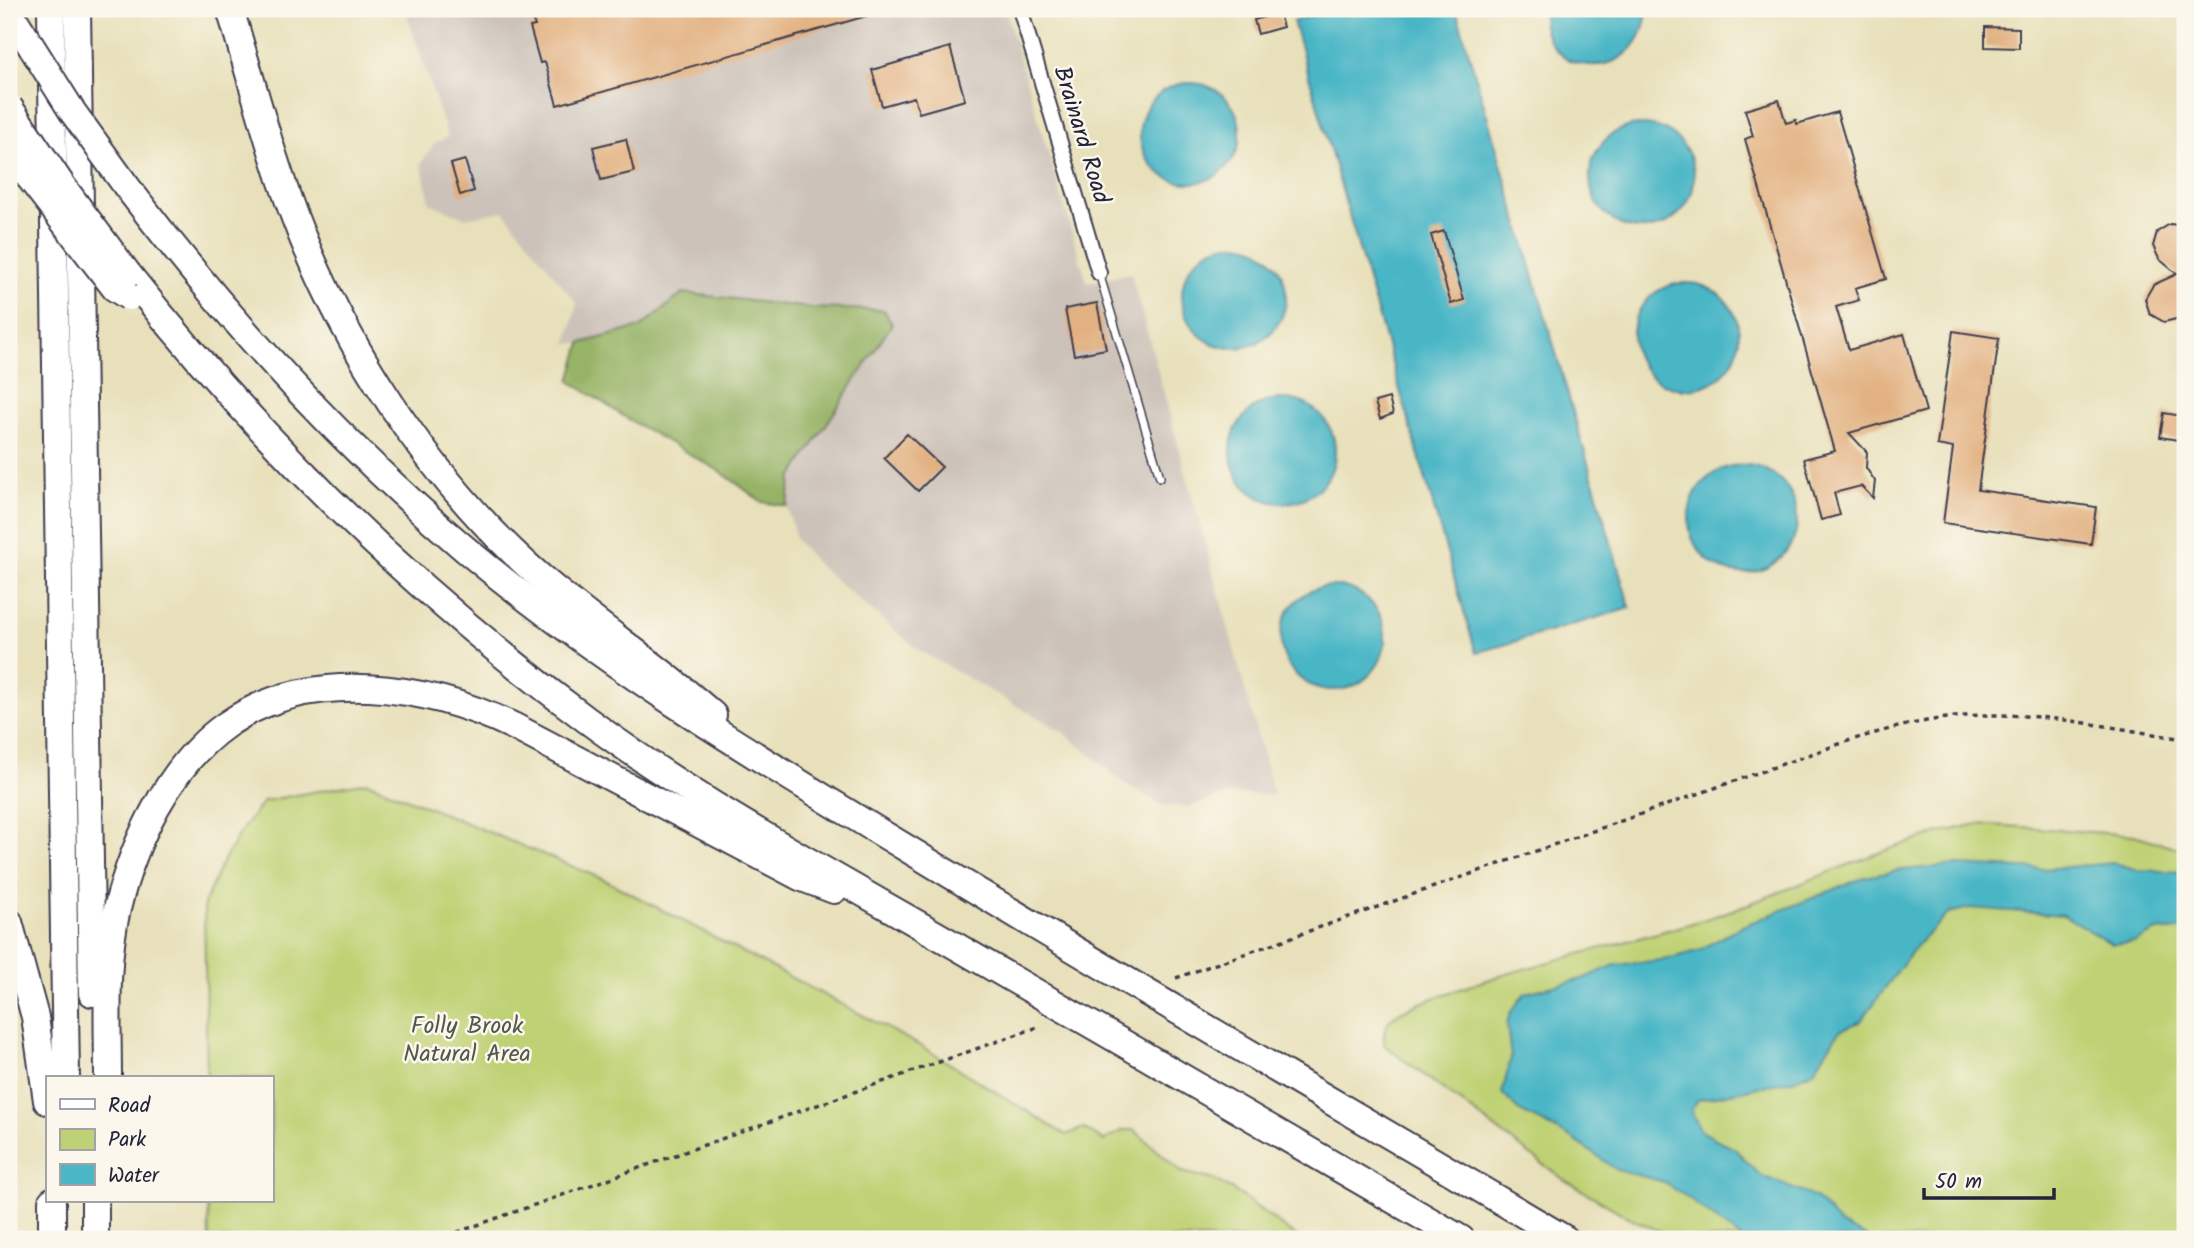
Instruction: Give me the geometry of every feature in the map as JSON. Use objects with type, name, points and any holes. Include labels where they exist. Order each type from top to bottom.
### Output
[{"type":"highway","points":[[51,9],[66,1076]]},
{"type":"highway","points":[[77,9],[93,1076]]},
{"type":"highway","points":[[230,9],[302,235],[335,306],[394,408],[463,496],[512,551],[574,606],[667,673],[772,767]]},
{"type":"highway","points":[[9,11],[72,111],[127,187],[188,265],[263,353],[352,446],[421,510],[582,640],[661,696],[772,767],[1098,965],[1566,1239]]},
{"type":"highway","points":[[9,107],[128,285],[164,319],[251,420],[319,491],[408,573],[521,669],[660,771],[900,914],[1461,1239]]},
{"type":"highway","points":[[9,151],[115,288],[128,285]]},
{"type":"highway","points":[[108,1076],[109,964],[117,912],[129,868],[150,821],[176,778],[218,731],[252,710],[299,694],[355,688],[393,690],[435,697],[473,708],[515,727],[800,877],[900,914]]},
{"type":"highway","points":[[9,922],[35,1017],[46,1094]]},
{"type":"highway","points":[[52,1202],[52,1239]]},
{"type":"highway","points":[[68,1202],[68,1239]]},
{"type":"highway","points":[[95,1202],[95,1239]]},
{"type":"street","name":"Brainard Road","points":[[1020,9],[1099,273]]},
{"type":"lane","points":[[1099,273],[1160,477]]},
{"type":"path","points":[[1176,978],[1835,745],[1903,725],[1949,717],[2041,718],[2185,739]]},
{"type":"path","points":[[438,1239],[1041,1026]]},
{"type":"shaded area","points":[[405,9],[1005,9],[1087,283],[1131,273],[1274,795],[1228,794],[1188,807],[1162,805],[1124,783],[1063,732],[920,651],[820,567],[796,540],[787,506],[792,477],[816,442],[884,310],[811,308],[684,293],[641,327],[589,342],[567,344],[577,304],[504,211],[465,218],[430,203],[421,163],[434,144],[448,137]]},
{"type":"green space","points":[[683,293],[810,308],[884,310],[892,324],[792,477],[787,506],[762,502],[721,472],[631,421],[570,381],[581,343],[641,327]]},
{"type":"green space","name":"Folly Brook Natural Area","points":[[367,782],[605,880],[921,1046],[1066,1135],[1083,1128],[1104,1141],[1123,1130],[1134,1130],[1182,1172],[1215,1180],[1241,1195],[1299,1239],[209,1239],[208,1202],[273,1202],[273,1076],[207,1076],[204,904],[220,867],[240,832],[264,801]]},
{"type":"green space","points":[[1978,824],[2134,835],[2185,850],[2185,1239],[1677,1239],[1626,1216],[1563,1179],[1385,1046],[1384,1032],[1387,1024],[1397,1014],[1424,1001],[1501,976],[1712,917],[1910,842]]},
{"type":"water","points":[[1336,9],[1456,9],[1630,608],[1476,653],[1293,21]]},
{"type":"water","points":[[1543,9],[1647,9],[1641,34],[1628,52],[1611,62],[1592,65],[1573,61],[1557,50],[1546,33]]},
{"type":"water","points":[[1190,83],[1209,87],[1225,98],[1236,114],[1240,133],[1236,152],[1225,168],[1209,179],[1190,183],[1171,179],[1155,168],[1144,152],[1140,133],[1144,114],[1155,98],[1171,87]]},
{"type":"water","points":[[1642,125],[1662,129],[1679,140],[1690,157],[1694,177],[1690,197],[1679,214],[1662,225],[1642,229],[1622,225],[1605,214],[1594,197],[1590,177],[1594,157],[1605,140],[1622,129]]},
{"type":"water","points":[[1234,244],[1254,248],[1271,259],[1282,276],[1286,296],[1282,316],[1271,333],[1254,344],[1234,348],[1214,344],[1197,333],[1186,316],[1182,296],[1186,276],[1197,259],[1214,248]]},
{"type":"water","points":[[1686,283],[1706,287],[1723,299],[1735,316],[1739,336],[1735,356],[1723,373],[1706,385],[1686,389],[1666,385],[1649,373],[1637,356],[1633,336],[1637,316],[1649,299],[1666,287]]},
{"type":"water","points":[[1283,399],[1303,403],[1320,414],[1331,431],[1335,451],[1331,471],[1320,488],[1303,499],[1283,503],[1263,499],[1246,488],[1235,471],[1231,451],[1235,431],[1246,414],[1263,403]]},
{"type":"water","points":[[1743,465],[1773,474],[1781,481],[1788,489],[1797,519],[1788,549],[1781,557],[1773,564],[1743,573],[1713,564],[1705,557],[1698,549],[1689,519],[1698,489],[1705,481],[1713,474]]},
{"type":"water","points":[[1333,586],[1353,590],[1370,601],[1381,618],[1385,638],[1381,658],[1370,675],[1353,686],[1333,690],[1313,686],[1296,675],[1285,658],[1281,638],[1285,618],[1296,601],[1313,590]]},
{"type":"water","points":[[2115,863],[2138,870],[2185,872],[2185,929],[2156,931],[2135,942],[2112,944],[2063,915],[1970,908],[1949,913],[1916,946],[1861,1021],[1839,1031],[1814,1071],[1793,1080],[1698,1100],[1691,1110],[1701,1131],[1735,1149],[1760,1175],[1816,1198],[1841,1225],[1871,1239],[1742,1239],[1681,1193],[1661,1181],[1617,1170],[1570,1137],[1518,1110],[1502,1093],[1511,1058],[1507,1024],[1510,1013],[1525,993],[1582,979],[1615,965],[1663,960],[1698,951],[1740,927],[1865,877],[1901,870],[1957,865],[2043,869]]},
{"type":"building","points":[[529,9],[877,9],[877,13],[557,105],[545,62],[540,63],[530,27],[535,26]]},
{"type":"building","points":[[1279,13],[1283,27],[1258,34],[1254,20]]},
{"type":"building","points":[[1985,27],[2019,28],[2019,48],[1985,47]]},
{"type":"building","points":[[950,47],[965,100],[919,113],[914,97],[882,106],[872,70]]},
{"type":"building","points":[[1779,100],[1786,123],[1796,120],[1797,124],[1837,112],[1886,279],[1855,288],[1859,300],[1836,307],[1849,350],[1904,334],[1926,411],[1849,433],[1867,452],[1866,468],[1875,481],[1873,498],[1861,486],[1834,493],[1840,515],[1821,520],[1804,459],[1835,451],[1745,139],[1753,136],[1745,110]]},
{"type":"building","points":[[626,139],[634,172],[601,180],[593,147]]},
{"type":"building","points":[[465,160],[474,191],[460,195],[451,164]]},
{"type":"building","points":[[2170,224],[2185,226],[2185,310],[2176,319],[2164,322],[2150,314],[2145,299],[2153,285],[2177,274],[2159,259],[2153,246],[2157,232]]},
{"type":"building","points":[[1444,231],[1464,300],[1451,304],[1431,235]]},
{"type":"building","points":[[1097,303],[1106,349],[1074,355],[1065,309]]},
{"type":"building","points":[[1953,331],[1999,338],[1978,490],[2096,507],[2091,544],[1943,523],[1953,448],[1937,445]]},
{"type":"building","points":[[1389,398],[1393,414],[1380,419],[1375,402]]},
{"type":"building","points":[[2164,413],[2182,416],[2178,440],[2160,437]]},
{"type":"building","points":[[907,434],[942,467],[918,491],[884,458]]}]
